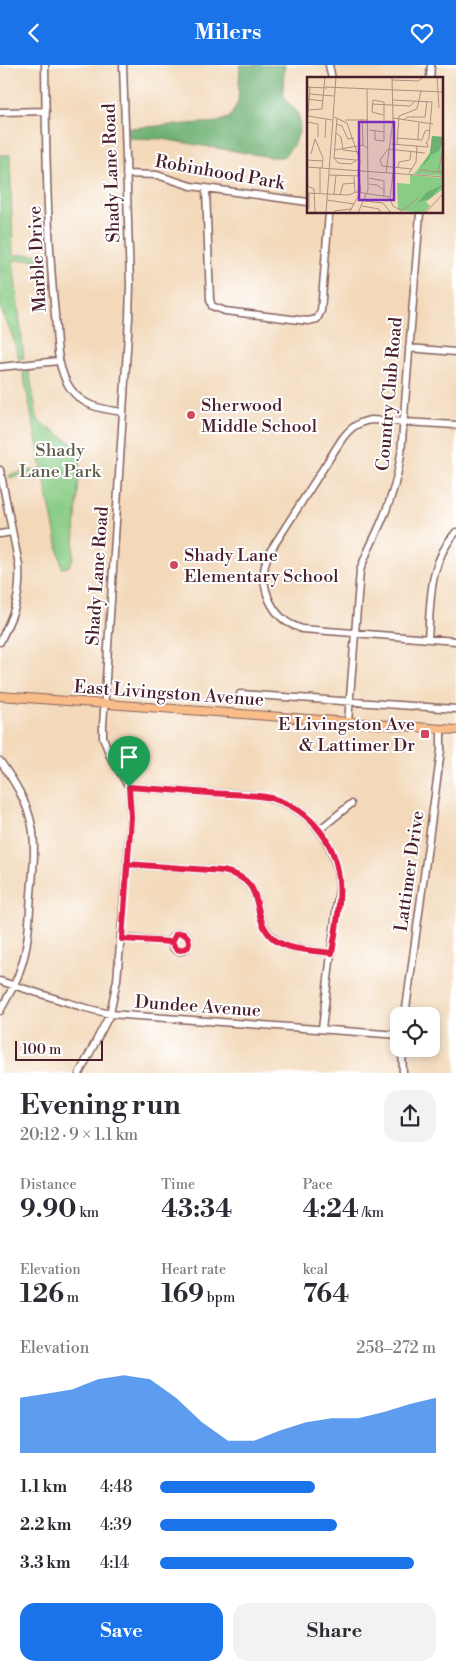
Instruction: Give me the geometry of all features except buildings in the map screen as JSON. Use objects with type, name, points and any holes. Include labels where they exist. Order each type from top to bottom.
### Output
[{"type":"main road","name":"East Livingston Avenue","points":[[0,696],[456,730]]},
{"type":"street","name":"Marble Drive","points":[[45,65],[52,284],[59,361],[65,379],[77,397],[94,407],[123,412]]},
{"type":"street","name":"Shady Lane Road","points":[[79,1073],[110,1014],[117,980],[131,817],[129,787],[106,747],[103,726],[130,318],[123,65]]},
{"type":"street","points":[[0,112],[46,111]]},
{"type":"street","name":"Robinhood Park","points":[[126,174],[157,175],[178,183],[206,189],[307,202]]},
{"type":"street","points":[[206,189],[210,297],[212,306],[225,311],[299,320],[312,321],[317,319],[322,311],[329,214]]},
{"type":"street","name":"Country Club Road","points":[[348,721],[360,571],[364,557],[389,503],[396,481],[401,454],[420,214]]},
{"type":"street","points":[[410,348],[456,352]]},
{"type":"street","points":[[0,367],[59,361]]},
{"type":"street","points":[[456,425],[371,419],[350,428],[274,545],[266,563],[264,578],[268,599],[276,610],[287,622],[302,629],[456,641]]},
{"type":"street","points":[[0,469],[19,565],[19,593],[12,620],[0,642]]},
{"type":"street","points":[[0,534],[12,531]]},
{"type":"street","points":[[428,639],[434,572],[445,547],[456,532]]},
{"type":"street","points":[[240,694],[456,709]]},
{"type":"street","name":"Lattimer Drive","points":[[406,1007],[441,750],[441,729]]},
{"type":"street","points":[[0,761],[13,779],[27,809],[32,826],[34,847],[28,937],[21,969],[0,1011]]},
{"type":"street","points":[[129,787],[268,798],[292,807],[319,830],[331,850],[339,880],[339,900],[322,1029]]},
{"type":"street","points":[[319,830],[351,804]]},
{"type":"street","points":[[127,864],[223,871],[236,875],[248,882],[254,891],[261,922],[276,940],[293,947],[332,953]]},
{"type":"street","points":[[122,939],[172,942]]},
{"type":"street","name":"Dundee Avenue","points":[[0,981],[110,1014],[390,1034]]},
{"type":"street","points":[[402,1057],[403,1073]]},
{"type":"green space","points":[[240,65],[285,65],[284,96],[297,112],[300,125],[295,142],[283,157],[270,157],[162,139],[128,138],[128,128],[218,122],[230,117],[238,102]]},
{"type":"green space","points":[[0,155],[10,155],[13,255],[45,254],[45,259],[13,260],[24,358],[19,359],[12,335],[0,307]]},
{"type":"green space","name":"Shady Lane Park","points":[[29,371],[38,421],[81,449],[73,559],[68,567],[62,568],[43,472],[10,478],[9,475],[42,468],[23,372]]},
{"type":"place","name":"Sherwood Middle School","points":[[191,415]]},
{"type":"place","name":"Shady Lane Elementary School","points":[[174,565]]},
{"type":"place","name":"E Livingston Ave & Lattimer Dr","points":[[425,734]]},
{"type":"route","points":[[129,787],[131,817],[127,864],[122,939],[172,942],[172,945],[178,950],[186,949],[189,944],[187,936],[182,933],[176,934],[172,942],[122,939],[127,864],[223,871],[241,877],[248,882],[254,891],[261,922],[276,940],[293,947],[332,953],[339,900],[336,863],[325,837],[301,813],[280,801],[257,796],[129,787]]}]
